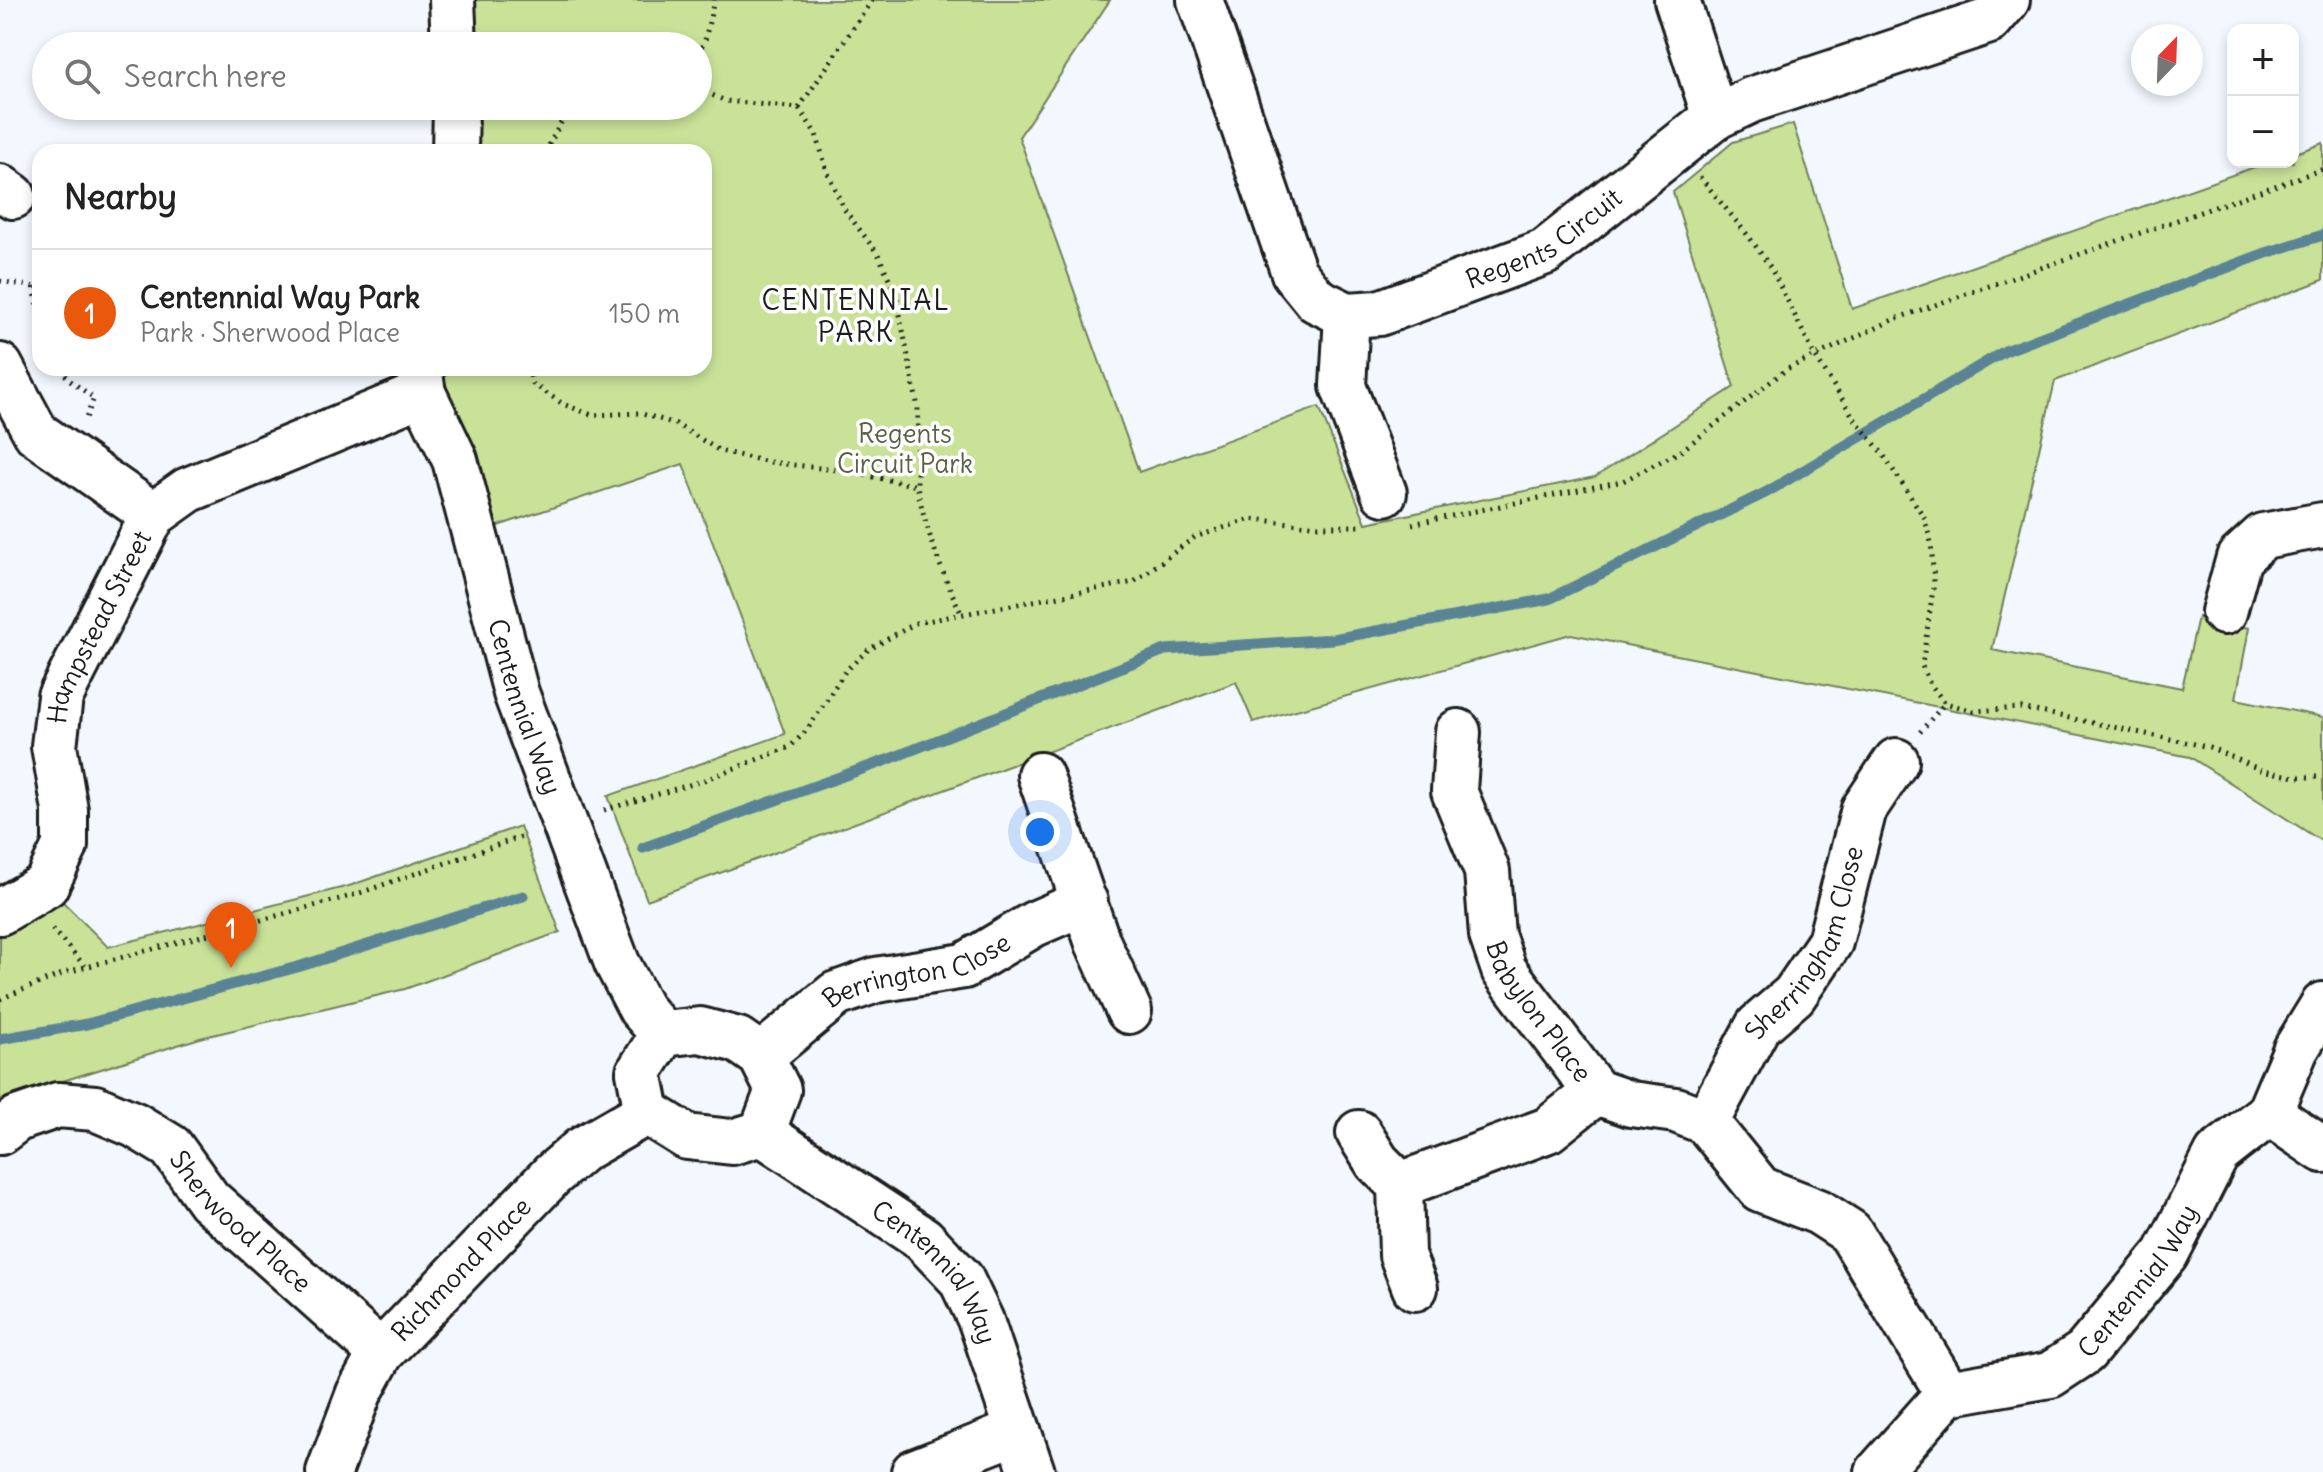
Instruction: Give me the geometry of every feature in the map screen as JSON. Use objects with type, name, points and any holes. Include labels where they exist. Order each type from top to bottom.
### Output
[{"type":"street","points":[[452,0],[453,32]]},
{"type":"street","points":[[1200,0],[1294,273],[1316,300],[1347,315],[1343,386],[1386,515]]},
{"type":"street","points":[[1677,0],[1715,117]]},
{"type":"street","name":"Regents Circuit","points":[[1347,315],[1379,313],[1545,252],[1715,117],[1751,100],[1989,21],[2007,0]]},
{"type":"street","points":[[455,144],[456,120]]},
{"type":"street","points":[[0,366],[36,433],[153,515]]},
{"type":"street","name":"Hampstead Street","points":[[12,905],[46,885],[65,846],[65,810],[54,746],[60,697],[153,515],[188,490],[421,380]]},
{"type":"street","name":"Centennial Way","points":[[421,380],[455,460],[516,693],[617,963],[641,1009],[663,1034]]},
{"type":"street","points":[[2224,612],[2239,558],[2263,536],[2323,525]]},
{"type":"street","name":"Babylon Place","points":[[1458,732],[1454,791],[1487,871],[1492,935],[1504,970],[1596,1092],[1631,1104],[1676,1110],[1706,1122]]},
{"type":"street","name":"Sherringham Close","points":[[1706,1122],[1758,1026],[1794,995],[1830,942],[1864,809],[1896,761]]},
{"type":"street","points":[[1040,775],[1098,943],[1129,1011]]},
{"type":"street","name":"Berrington Close","points":[[761,1056],[836,994],[876,980],[964,966],[1034,924],[1085,902]]},
{"type":"street","name":"Centennial Way","points":[[1948,1393],[2050,1375],[2085,1352],[2166,1254],[2217,1154],[2269,1113],[2296,1049],[2323,1005]]},
{"type":"street","points":[[700,1030],[738,1040],[761,1056],[778,1090],[762,1133],[732,1142],[687,1137],[647,1112],[639,1072],[663,1034],[700,1030]]},
{"type":"street","points":[[1400,1185],[1548,1130],[1596,1092]]},
{"type":"street","name":"Sherwood Place","points":[[0,1132],[17,1119],[58,1105],[95,1108],[135,1125],[171,1147],[209,1200],[381,1353]]},
{"type":"street","name":"Richmond Place","points":[[329,1472],[359,1393],[381,1353],[552,1175],[581,1150],[647,1112]]},
{"type":"street","points":[[2269,1113],[2323,1150]]},
{"type":"street","points":[[1706,1122],[1760,1189],[1819,1212],[1850,1232],[1948,1393],[1878,1472]]},
{"type":"street","name":"Centennial Way","points":[[762,1133],[923,1239],[961,1279],[981,1321],[1032,1472]]},
{"type":"street","points":[[1359,1133],[1377,1162],[1400,1185],[1402,1255],[1415,1288]]},
{"type":"street","points":[[914,1472],[1018,1431]]},
{"type":"path","points":[[707,32],[714,0]]},
{"type":"path","points":[[799,108],[872,0]]},
{"type":"path","points":[[712,95],[726,101],[799,108]]},
{"type":"path","points":[[799,108],[816,134],[827,171],[844,209],[878,254],[896,294],[918,408],[917,486],[925,525],[962,615]]},
{"type":"path","points":[[549,144],[562,120]]},
{"type":"path","points":[[1676,148],[1771,268],[1815,356],[1854,418],[1882,453],[1924,517],[1931,542],[1934,582],[1922,666],[1930,684],[1945,703],[1974,711],[2021,708],[2209,747],[2261,770],[2295,777],[2323,777]]},
{"type":"path","points":[[0,999],[86,967],[351,896],[564,822],[648,799],[790,747],[807,730],[846,670],[868,650],[916,623],[1134,582],[1195,537],[1251,519],[1319,526],[1623,481],[1681,451],[1787,369],[1895,319],[2323,169]]},
{"type":"path","points":[[0,281],[32,286]]},
{"type":"path","points":[[530,376],[533,384],[563,404],[592,415],[639,413],[676,424],[720,451],[917,486]]},
{"type":"path","points":[[12,905],[86,967]]},
{"type":"green space","name":"Regents Circuit Park","points":[[452,0],[1110,0],[1019,137],[1139,472],[1319,407],[1366,523],[1595,477],[1734,387],[1673,192],[1733,142],[1793,124],[1852,309],[2252,168],[2299,168],[2299,152],[2323,143],[2323,280],[2055,381],[1992,650],[2182,688],[2198,617],[2249,628],[2236,699],[2323,717],[2323,842],[2190,757],[1571,634],[1253,722],[1236,682],[647,900],[608,796],[785,734],[683,464],[474,534],[422,376],[712,376],[712,144],[455,144],[456,120],[712,120],[712,32],[453,32]]},
{"type":"green space","points":[[520,826],[560,932],[405,989],[200,1038],[34,1090],[0,1115],[0,912],[46,885],[108,947],[349,886]]},
{"type":"waterway","points":[[643,848],[887,760],[1165,650],[1333,639],[1549,599],[1767,492],[2005,351],[2266,253],[2323,235]]},
{"type":"waterway","points":[[0,1039],[87,1024],[301,966],[523,896]]},
{"type":"place","name":"Centennial Way Park","points":[[231,968]]},
{"type":"district","name":"CENTENNIAL PARK","points":[[856,316]]}]
